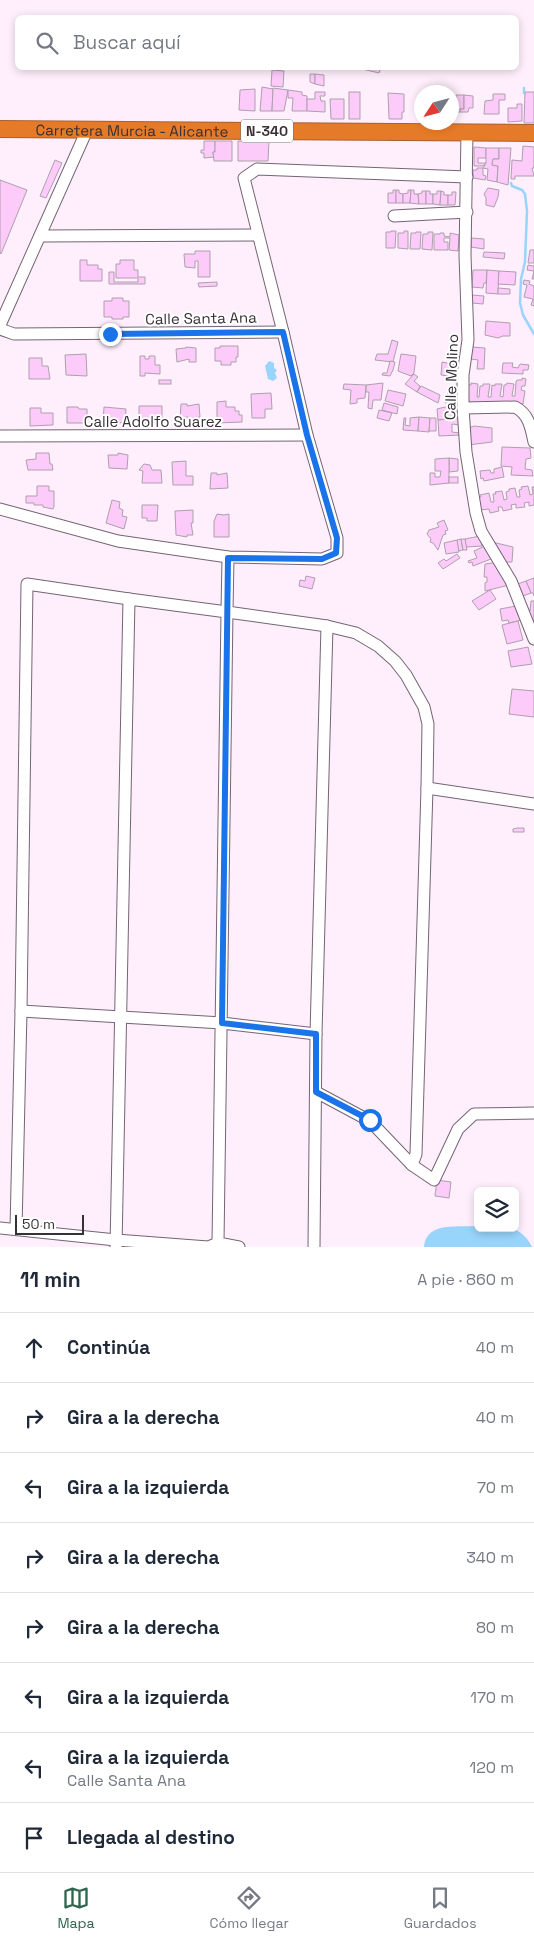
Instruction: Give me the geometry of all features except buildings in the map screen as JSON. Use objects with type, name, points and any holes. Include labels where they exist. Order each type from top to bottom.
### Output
[{"type":"highway","name":"Carretera Murcia - Alicante","points":[[0,129],[534,133]]},
{"type":"street","points":[[0,327],[87,130]]},
{"type":"street","name":"Calle Molino","points":[[467,132],[465,254],[468,340],[463,375],[462,408],[466,452],[476,513],[486,542],[511,581],[531,624],[534,639]]},
{"type":"street","points":[[0,509],[118,541],[228,558],[322,559],[336,553],[337,538],[307,435],[244,178],[257,169],[467,177]]},
{"type":"street","points":[[394,216],[467,212]]},
{"type":"street","points":[[40,236],[257,235]]},
{"type":"street","name":"Calle Santa Ana","points":[[0,327],[14,334],[283,332]]},
{"type":"street","points":[[462,408],[514,407],[526,415],[534,442]]},
{"type":"street","name":"Calle Adolfo Suarez","points":[[0,436],[307,435]]},
{"type":"street","points":[[218,1245],[228,558]]},
{"type":"street","points":[[16,1229],[27,584],[327,626],[356,633],[378,646],[395,661],[415,690],[424,707],[428,724],[416,1154],[412,1165]]},
{"type":"street","points":[[116,1244],[129,599]]},
{"type":"street","points":[[314,1247],[316,1034],[327,626]]},
{"type":"street","points":[[427,788],[534,804]]},
{"type":"street","points":[[21,1011],[222,1023],[316,1034]]},
{"type":"street","points":[[316,1092],[370,1120],[412,1165],[434,1180],[458,1129],[474,1114],[534,1113]]},
{"type":"street","points":[[0,1228],[116,1244],[239,1247]]},
{"type":"water","points":[[269,361],[274,363],[274,368],[277,370],[275,373],[277,378],[273,381],[268,379],[265,366]]},
{"type":"water","points":[[451,1226],[474,1226],[474,1232],[519,1232],[532,1247],[424,1247],[430,1233]]},
{"type":"waterway","points":[[524,88],[524,93]]},
{"type":"waterway","points":[[511,183],[512,186],[522,190],[525,194],[527,211],[525,262],[521,279],[520,303],[523,315],[534,334]]},
{"type":"route","points":[[110,334],[283,332],[307,435],[337,538],[336,553],[322,559],[228,558],[222,1023],[316,1034],[316,1092],[370,1120]]}]
